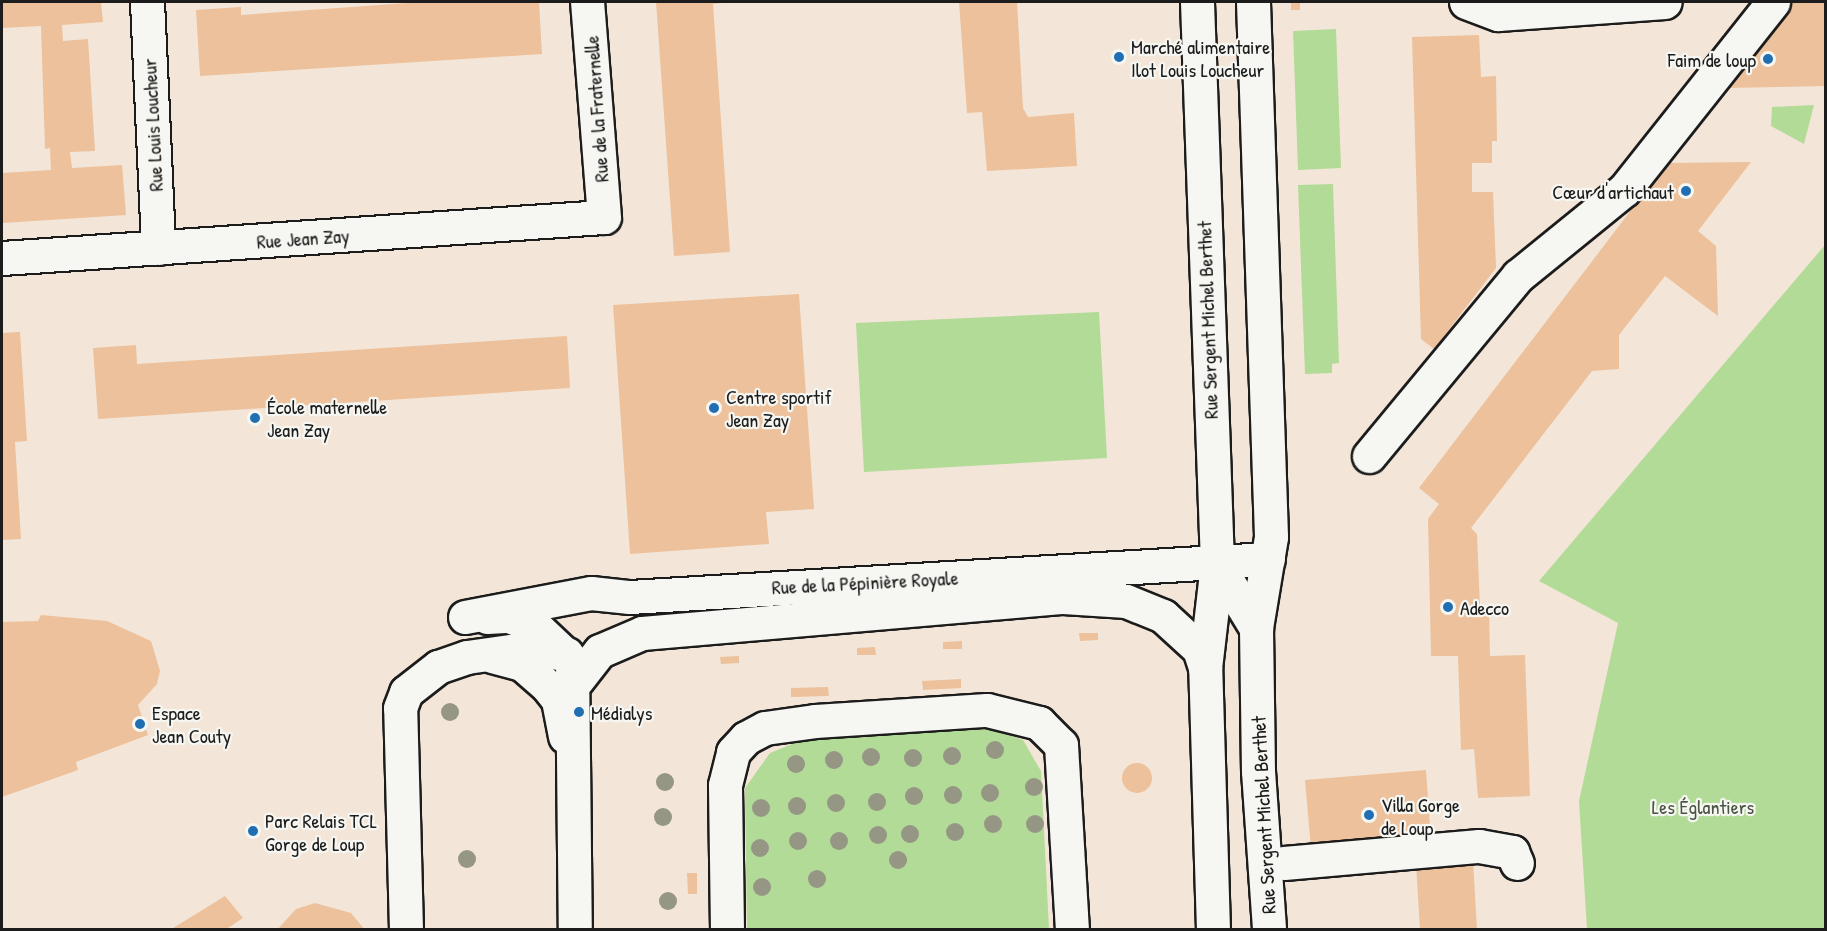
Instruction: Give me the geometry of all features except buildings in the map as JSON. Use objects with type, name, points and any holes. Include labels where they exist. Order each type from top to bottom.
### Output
[{"type":"main road","name":"Rue Louis Loucheur","points":[[147,2],[158,248]]},
{"type":"main road","name":"Rue de la Fraternelle","points":[[587,2],[604,217]]},
{"type":"main road","name":"Rue Sergent Michel Berthet","points":[[1197,2],[1216,564],[1205,668],[1213,930]]},
{"type":"main road","name":"Rue Sergent Michel Berthet","points":[[1253,2],[1268,559],[1256,628],[1258,771],[1269,930]]},
{"type":"main road","points":[[1466,2],[1498,14],[1665,2]]},
{"type":"main road","points":[[1369,456],[1518,276],[1624,190],[1773,2]]},
{"type":"main road","name":"Rue Jean Zay","points":[[2,258],[604,217]]},
{"type":"main road","name":"Rue de la Pépinière Royale","points":[[572,667],[535,626],[509,616],[465,617],[591,593],[630,597],[1216,564],[1268,559]]},
{"type":"main road","points":[[1126,601],[1216,564],[1256,628]]},
{"type":"main road","points":[[572,667],[613,642],[661,630],[1063,597],[1126,601],[1179,629],[1199,649],[1205,668]]},
{"type":"main road","points":[[405,930],[400,708],[406,692],[424,675],[466,657],[487,656],[524,649],[572,667]]},
{"type":"main road","points":[[487,656],[522,664],[543,682],[558,700],[569,762]]},
{"type":"main road","points":[[572,667],[569,762],[575,930]]},
{"type":"main road","points":[[727,930],[725,785],[733,752],[746,738],[765,728],[815,721],[987,710],[1039,723],[1061,745],[1072,930]]},
{"type":"main road","points":[[1284,863],[1479,846],[1512,852],[1517,863]]},
{"type":"green space","points":[[1336,29],[1341,168],[1298,170],[1293,31]]},
{"type":"green space","points":[[1814,105],[1804,144],[1771,126],[1772,107]]},
{"type":"green space","points":[[1333,184],[1339,363],[1332,364],[1332,373],[1305,374],[1298,185]]},
{"type":"green space","name":"Les Églantiers","points":[[1825,245],[1825,929],[1587,929],[1579,801],[1618,623],[1539,581]]},
{"type":"green space","points":[[1099,312],[1107,458],[864,472],[856,323]]},
{"type":"green space","points":[[985,726],[1023,740],[1041,771],[1049,929],[747,929],[745,788],[770,753],[807,738]]},
{"type":"place","name":"Marché alimentaire Ilot Louis Loucheur","points":[[1119,57]]},
{"type":"place","name":"Faim de loup","points":[[1768,59]]},
{"type":"place","name":"Cœur d'artichaut","points":[[1686,191]]},
{"type":"place","name":"Centre sportif Jean Zay","points":[[714,408]]},
{"type":"place","name":"École maternelle Jean Zay","points":[[255,418]]},
{"type":"place","name":"Adecco","points":[[1448,607]]},
{"type":"place","name":"Médialys","points":[[579,712]]},
{"type":"place","name":"Espace Jean Couty","points":[[140,724]]},
{"type":"place","name":"Villa Gorge de Loup","points":[[1369,815]]},
{"type":"place","name":"Parc Relais TCL Gorge de Loup","points":[[253,831]]}]
